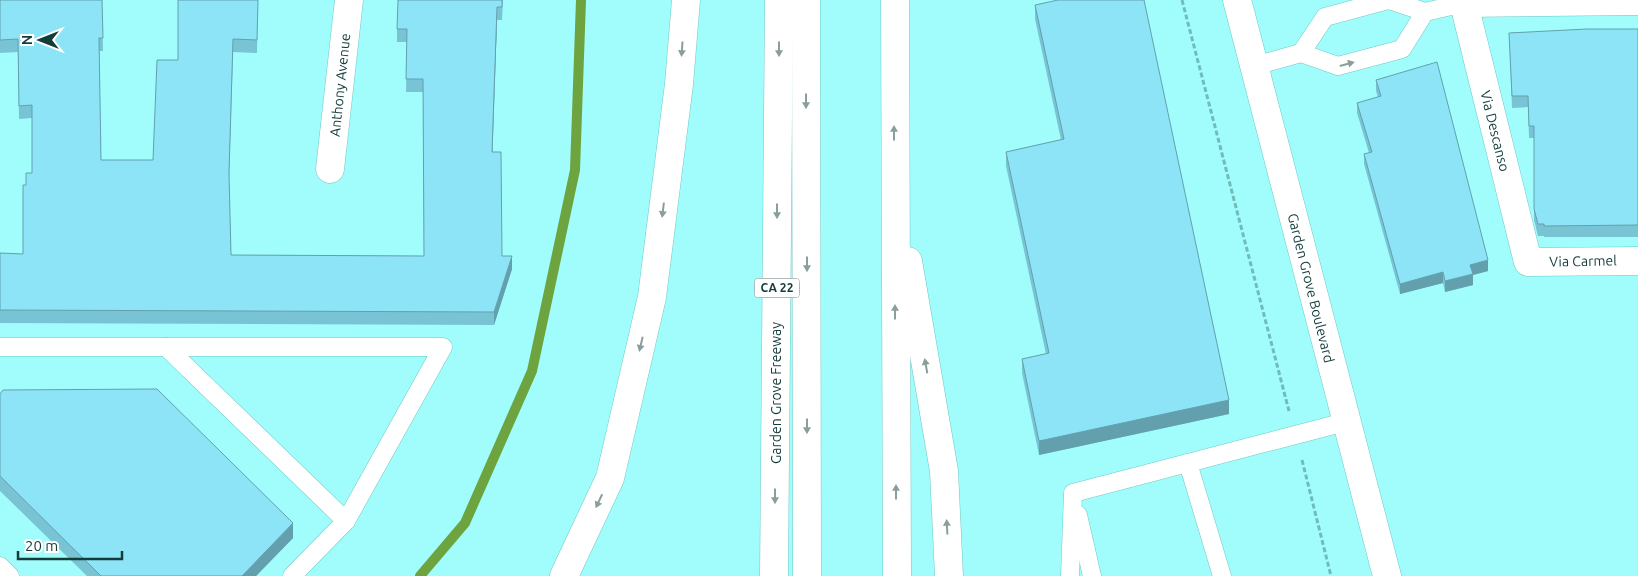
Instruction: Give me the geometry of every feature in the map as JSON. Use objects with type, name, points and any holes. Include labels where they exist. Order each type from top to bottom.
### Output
[{"type":"main road","name":"Anthony Avenue","points":[[330,169],[349,0]]},
{"type":"main road","points":[[564,576],[610,478],[652,297],[679,84],[686,0]]},
{"type":"main road","name":"Garden Grove Freeway","points":[[774,576],[779,0]]},
{"type":"main road","points":[[806,0],[807,576]]},
{"type":"main road","points":[[895,0],[894,182],[897,576]]},
{"type":"main road","name":"Garden Grove Boulevard","points":[[1236,0],[1345,422],[1387,576]]},
{"type":"main road","points":[[1463,1],[1638,1]]},
{"type":"main road","name":"Via Descanso","points":[[1463,1],[1528,262]]},
{"type":"main road","points":[[894,182],[944,471],[949,576]]},
{"type":"main road","name":"Via Carmel","points":[[1528,262],[1638,261]]},
{"type":"lane","points":[[1301,53],[1325,17],[1388,0],[1425,12],[1463,1]]},
{"type":"lane","points":[[1254,66],[1301,53],[1338,66],[1402,49],[1425,12]]},
{"type":"lane","points":[[0,347],[443,347],[346,521],[292,576]]},
{"type":"lane","points":[[166,347],[346,521]]},
{"type":"lane","points":[[1073,493],[1345,422]]},
{"type":"lane","points":[[1188,463],[1222,576]]},
{"type":"lane","points":[[1070,576],[1073,493]]},
{"type":"lane","points":[[1073,493],[1092,576]]},
{"type":"lane","points":[[0,566],[10,576]]},
{"type":"path","points":[[1182,0],[1330,576]]},
{"type":"building","points":[[0,0],[102,0],[103,38],[99,38],[101,160],[153,160],[157,60],[178,60],[178,0],[258,0],[257,40],[233,39],[229,173],[231,255],[424,256],[423,79],[406,79],[407,29],[397,29],[398,0],[502,0],[502,7],[497,7],[492,152],[501,152],[502,256],[512,256],[494,312],[0,310],[0,253],[23,254],[23,185],[26,185],[26,173],[32,173],[32,105],[19,106],[18,39],[0,40]]},
{"type":"building","points":[[1058,0],[1144,0],[1229,400],[1039,441],[1022,359],[1049,353],[1006,152],[1064,139],[1035,5]]},
{"type":"building","points":[[1587,29],[1638,29],[1638,225],[1544,226],[1544,224],[1538,224],[1534,209],[1534,126],[1529,126],[1528,96],[1512,96],[1509,33]]},
{"type":"building","points":[[1437,62],[1488,260],[1470,265],[1473,274],[1445,281],[1443,272],[1400,284],[1364,154],[1372,152],[1357,103],[1381,96],[1376,80]]},
{"type":"building","points":[[157,389],[293,523],[242,576],[101,576],[0,476],[0,394],[3,390]]},
{"type":"waterway","points":[[420,576],[465,523],[532,371],[575,170],[581,0]]}]
